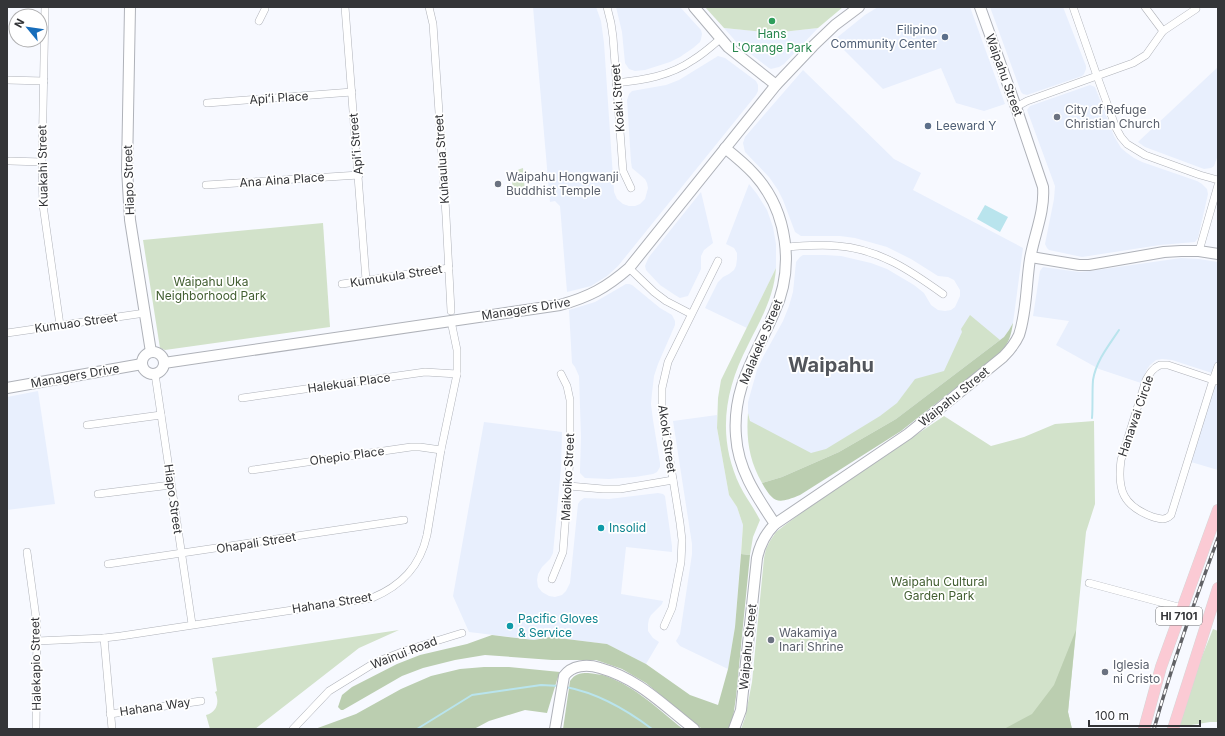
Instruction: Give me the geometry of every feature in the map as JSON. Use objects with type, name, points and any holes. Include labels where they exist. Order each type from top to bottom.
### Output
[{"type":"main road","name":"HI 7101","points":[[1144,726],[1160,667],[1218,510]]},
{"type":"main road","name":"HI 7101","points":[[1173,727],[1218,588]]},
{"type":"street","name":"Kuakahi Street","points":[[45,7],[42,162],[43,205],[60,325]]},
{"type":"street","name":"Hiapo Street","points":[[130,7],[127,169],[128,191],[130,220],[151,352]]},
{"type":"street","points":[[259,21],[265,7]]},
{"type":"street","name":"Apiʻi Street","points":[[345,7],[366,280]]},
{"type":"street","name":"Kuhaulua Street","points":[[429,7],[432,24],[451,316]]},
{"type":"street","name":"Koaki Street","points":[[607,7],[613,38],[623,171],[631,188]]},
{"type":"street","points":[[694,7],[720,39],[776,85]]},
{"type":"street","name":"Managers Drive","points":[[164,363],[451,316],[560,305],[592,294],[605,287],[628,268],[776,85],[835,25],[859,7]]},
{"type":"street","name":"Waipahu Street","points":[[734,729],[741,710],[757,558],[759,548],[769,530],[775,524],[908,434],[1003,357],[1011,349],[1019,334],[1030,257],[1044,196],[1043,187],[980,7]]},
{"type":"street","points":[[1073,7],[1116,128],[1121,137],[1127,144],[1144,155],[1218,180]]},
{"type":"street","points":[[1145,7],[1163,31]]},
{"type":"street","points":[[1016,107],[1027,101],[1133,64],[1146,55],[1163,31],[1196,9]]},
{"type":"street","points":[[616,83],[649,79],[672,72],[693,61],[720,39]]},
{"type":"street","points":[[7,80],[44,81]]},
{"type":"street","name":"Apiʻi Place","points":[[207,103],[352,92]]},
{"type":"street","name":"Malakeke Street","points":[[725,148],[754,174],[769,194],[780,220],[786,247],[785,280],[781,298],[744,378],[736,416],[738,452],[743,467],[752,488],[775,524]]},
{"type":"street","points":[[10,161],[42,162]]},
{"type":"street","name":"Ana Aina Place","points":[[206,185],[358,175]]},
{"type":"street","points":[[1199,251],[1218,185]]},
{"type":"street","points":[[786,247],[834,245],[855,248],[889,259],[943,294]]},
{"type":"street","points":[[1030,257],[1079,265],[1089,265],[1164,252],[1199,251],[1218,254]]},
{"type":"street","name":"Akoki Street","points":[[664,626],[672,608],[682,551],[680,523],[662,411],[662,388],[668,362],[718,261]]},
{"type":"street","name":"Kumukula Street","points":[[342,284],[449,268]]},
{"type":"street","points":[[628,268],[654,292],[691,314]]},
{"type":"street","name":"Kumuao Street","points":[[7,333],[145,313]]},
{"type":"street","name":"Hahana Street","points":[[37,641],[104,638],[372,598],[395,586],[412,568],[424,547],[457,374],[457,350],[451,316]]},
{"type":"street","points":[[151,352],[160,355],[164,360],[164,363],[162,369],[155,374],[145,371],[142,364],[146,355],[151,352]]},
{"type":"street","name":"Managers Drive","points":[[7,388],[142,364]]},
{"type":"street","name":"Hanawai Circle","points":[[1216,380],[1168,365],[1160,365],[1155,367],[1150,372],[1120,460],[1119,471],[1122,488],[1129,503],[1134,508],[1161,519],[1167,519],[1170,515],[1216,380],[1218,366]]},
{"type":"street","name":"Halekuai Place","points":[[242,398],[425,372],[457,374]]},
{"type":"street","name":"Hiapo Street","points":[[155,374],[192,624]]},
{"type":"street","name":"Maikoiko Street","points":[[552,579],[563,552],[569,486],[570,400],[567,386],[561,374]]},
{"type":"street","points":[[87,425],[161,415]]},
{"type":"street","name":"Ohepio Place","points":[[252,470],[411,447],[442,450]]},
{"type":"street","points":[[569,486],[620,489],[673,480]]},
{"type":"street","points":[[98,494],[171,485]]},
{"type":"street","name":"Ohapali Street","points":[[108,564],[404,520]]},
{"type":"street","name":"Halekapio Street","points":[[28,552],[37,625],[36,729]]},
{"type":"street","points":[[1089,583],[1182,608]]},
{"type":"street","name":"Wainui Road","points":[[294,728],[329,691],[376,662],[407,650],[462,633]]},
{"type":"street","points":[[104,638],[112,729]]},
{"type":"street","points":[[555,729],[564,676],[567,672],[577,667],[590,666],[610,671],[645,689],[694,729]]},
{"type":"street","name":"Hahana Way","points":[[110,714],[201,701]]},
{"type":"shaded area","points":[[533,7],[596,7],[601,21],[604,43],[614,192],[617,199],[623,204],[635,206],[640,204],[645,199],[648,188],[645,179],[632,168],[631,162],[627,100],[632,91],[666,85],[679,80],[718,56],[725,58],[756,81],[758,85],[756,95],[618,266],[607,276],[591,286],[567,292],[560,206],[555,201],[550,202]]},
{"type":"shaded area","points":[[616,7],[680,7],[701,30],[702,34],[700,42],[680,57],[670,62],[645,70],[635,71],[629,69],[625,63],[622,32]]},
{"type":"shaded area","points":[[878,7],[970,7],[1005,104],[984,111],[956,103],[941,68],[883,89],[834,40],[865,15]]},
{"type":"shaded area","points":[[990,7],[1063,7],[1086,66],[1084,74],[1027,95],[1023,94]]},
{"type":"shaded area","points":[[724,28],[773,33],[818,28],[784,64],[771,69],[739,45]]},
{"type":"shaded area","points":[[1218,67],[1218,155],[1214,166],[1204,169],[1145,147],[1138,142]]},
{"type":"shaded area","points":[[803,70],[894,159],[921,173],[913,190],[1023,248],[1013,323],[1004,337],[896,419],[782,477],[756,440],[748,413],[748,402],[757,370],[783,321],[789,306],[793,292],[796,262],[800,257],[803,255],[841,256],[871,263],[887,269],[914,285],[924,293],[931,305],[938,310],[951,310],[955,307],[960,296],[960,290],[954,280],[948,277],[938,276],[911,259],[887,247],[855,238],[840,236],[801,236],[795,232],[778,190],[769,177],[745,152],[743,143],[745,137]]},
{"type":"shaded area","points":[[1090,85],[1095,87],[1114,136],[1121,148],[1142,162],[1197,181],[1207,189],[1208,194],[1198,238],[1195,242],[1160,245],[1082,257],[1049,250],[1047,248],[1045,244],[1054,199],[1055,186],[1027,110],[1030,106]]},
{"type":"shaded area","points":[[749,184],[767,210],[773,227],[776,244],[776,268],[747,328],[705,308],[718,282],[734,270],[736,266],[737,253],[734,248],[726,244]]},
{"type":"shaded area","points":[[701,192],[713,243],[704,250],[701,256],[701,269],[688,296],[680,298],[660,285],[646,270],[645,266],[649,257]]},
{"type":"shaded area","points":[[1181,258],[1218,262],[1218,375],[1172,360],[1162,359],[1156,360],[1150,365],[1141,383],[1099,369],[1056,345],[1069,321],[1033,316],[1040,271],[1043,267],[1079,272]]},
{"type":"shaded area","points":[[626,284],[632,285],[660,308],[672,315],[675,321],[675,325],[654,376],[652,393],[651,404],[660,467],[657,472],[653,474],[635,477],[609,479],[585,478],[580,473],[581,437],[579,376],[572,363],[569,310],[595,302]]},
{"type":"shaded area","points":[[1217,385],[1218,470],[1191,462],[1214,387]]},
{"type":"shaded area","points":[[38,391],[55,504],[7,510],[7,397]]},
{"type":"shaded area","points":[[717,415],[717,428],[729,495],[737,507],[743,525],[735,627],[728,669],[680,646],[676,641],[680,634],[692,554],[692,544],[673,421]]},
{"type":"shaded area","points":[[484,422],[562,432],[561,468],[553,553],[550,559],[542,567],[538,574],[537,580],[538,587],[542,592],[549,596],[555,597],[562,595],[570,583],[578,504],[580,501],[584,498],[609,499],[658,493],[665,496],[672,552],[626,547],[621,594],[663,601],[649,619],[648,631],[653,638],[659,642],[646,664],[607,644],[550,637],[534,640],[469,632],[453,596]]},
{"type":"green space","name":"Hans L'Orange Park","points":[[705,7],[843,7],[818,28],[773,33],[724,28]]},
{"type":"green space","points":[[523,168],[525,192],[513,193],[512,181],[514,175]]},
{"type":"green space","name":"Waipahu Uka Neighborhood Park","points":[[323,223],[330,327],[165,350],[160,348],[143,240]]},
{"type":"green space","points":[[776,268],[770,298],[733,380],[726,415],[728,450],[733,468],[740,486],[760,520],[753,537],[750,555],[741,554],[743,525],[737,507],[729,495],[717,428],[718,398],[721,380]]},
{"type":"green space","points":[[970,315],[1000,340],[896,419],[839,452],[782,477],[762,483],[754,466],[749,449],[748,413],[750,421],[811,453],[826,449],[880,416],[897,403],[915,379],[944,371],[962,332],[961,329]]},
{"type":"green space","points":[[1013,323],[1006,346],[1000,353],[901,431],[800,495],[781,501],[773,498],[766,490],[762,483],[782,477],[839,452],[896,419],[1004,337]]},
{"type":"green space","name":"Waipahu Cultural Garden Park","points":[[944,416],[991,446],[1024,437],[1055,424],[1094,421],[1095,504],[1086,532],[1068,712],[1072,729],[741,729],[745,718],[752,682],[764,558],[770,541],[776,532],[808,508]]},
{"type":"green space","points":[[741,554],[750,555],[736,697],[733,718],[728,729],[702,729],[646,683],[622,669],[596,660],[552,660],[485,655],[455,660],[423,668],[402,676],[343,710],[338,707],[342,695],[352,687],[397,664],[420,655],[467,644],[492,635],[534,640],[550,637],[607,644],[646,664],[690,695],[718,705],[728,669],[735,627]]},
{"type":"green space","points":[[1213,629],[1218,631],[1218,722],[1179,727],[1199,664]]},
{"type":"green space","points":[[399,630],[359,648],[255,729],[210,729],[206,715],[213,712],[217,703],[215,692],[217,691],[212,658]]},
{"type":"green space","points":[[1076,630],[1068,712],[1072,729],[1004,729],[1032,714],[1054,685]]},
{"type":"green space","points":[[509,667],[560,672],[547,713],[525,710],[489,721],[474,729],[315,729],[356,714],[401,689],[431,676],[460,669]]},
{"type":"green space","points":[[588,673],[606,676],[627,686],[683,729],[563,729],[570,681],[578,674]]},
{"type":"water","points":[[985,205],[1008,217],[1000,232],[977,219]]},
{"type":"waterway","points":[[1092,418],[1093,380],[1097,366],[1119,330]]},
{"type":"waterway","points":[[417,729],[472,695],[541,685],[560,686]]},
{"type":"waterway","points":[[566,687],[589,693],[611,703],[652,729]]},
{"type":"railway","points":[[1154,729],[1192,609],[1218,538]]},
{"type":"place","name":"Hans L'Orange Park","points":[[772,21]]},
{"type":"place","name":"Filipino Community Center","points":[[945,37]]},
{"type":"place","name":"City of Refuge Christian Church","points":[[1057,117]]},
{"type":"place","name":"Leeward Y","points":[[928,126]]},
{"type":"place","name":"Waipahu Hongwanji Buddhist Temple","points":[[498,184]]},
{"type":"place","name":"Insolid","points":[[601,528]]},
{"type":"place","name":"Pacific Gloves & Service","points":[[510,626]]},
{"type":"place","name":"Wakamiya Inari Shrine","points":[[771,640]]},
{"type":"place","name":"Iglesia ni Cristo","points":[[1105,672]]},
{"type":"district","name":"Waipahu","points":[[831,365]]}]
